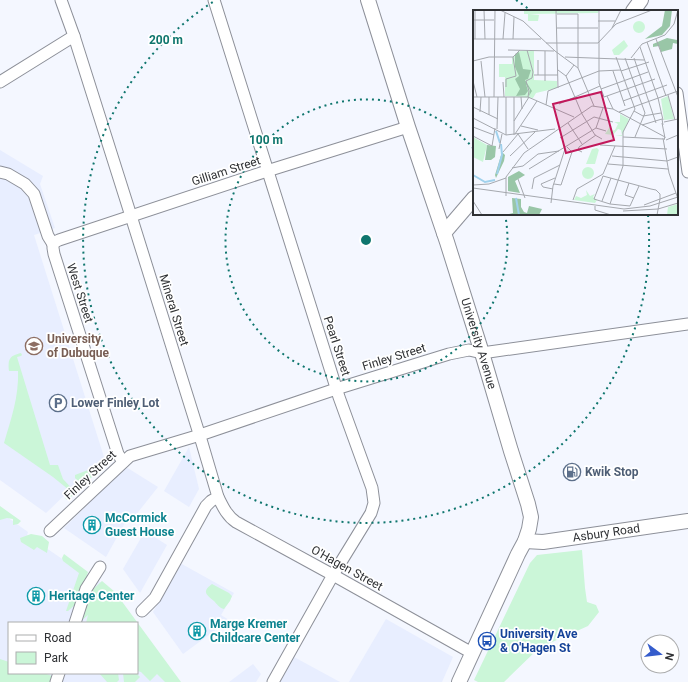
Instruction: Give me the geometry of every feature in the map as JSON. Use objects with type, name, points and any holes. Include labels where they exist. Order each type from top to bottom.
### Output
[{"type":"main road","name":"University Avenue","points":[[368,0],[482,352],[528,504],[530,517],[529,529],[525,541],[514,561],[458,682]]},
{"type":"main road","points":[[634,10],[641,0]]},
{"type":"main road","points":[[444,233],[473,199]]},
{"type":"main road","name":"Asbury Road","points":[[525,541],[543,542],[688,521]]},
{"type":"street","name":"Pearl Street","points":[[214,0],[336,388],[372,488],[374,503],[372,513],[333,575],[273,682]]},
{"type":"street","name":"Mineral Street","points":[[60,1],[74,36],[200,435],[218,497]]},
{"type":"street","points":[[0,82],[74,36]]},
{"type":"street","points":[[678,100],[688,172]]},
{"type":"street","name":"Gilliam Street","points":[[53,244],[58,240],[408,127]]},
{"type":"street","name":"West Street","points":[[0,172],[8,174],[25,184],[34,194],[48,236],[53,244],[54,254],[118,454],[123,462]]},
{"type":"street","name":"Finley Street","points":[[50,531],[130,456],[200,435],[336,388],[449,354],[469,350],[482,352],[688,324]]},
{"type":"street","points":[[142,611],[155,598],[206,506],[218,497]]},
{"type":"street","name":"O'Hagen Street","points":[[218,497],[224,510],[230,518],[236,522],[472,654]]},
{"type":"street","points":[[75,622],[86,589],[100,568]]},
{"type":"shaded area","name":"University of Dubuque","points":[[0,150],[43,176],[40,184],[55,228],[34,235],[104,457],[46,513],[0,480]]},
{"type":"shaded area","points":[[189,447],[199,489],[189,507],[164,491]]},
{"type":"shaded area","points":[[126,467],[158,487],[131,521],[127,519],[106,557],[64,528]]},
{"type":"shaded area","points":[[0,512],[28,532],[27,535],[77,569],[96,579],[107,587],[135,622],[8,622],[8,674],[138,674],[138,625],[179,682],[0,682]]},
{"type":"shaded area","points":[[145,531],[167,545],[140,593],[123,569]]},
{"type":"shaded area","points":[[180,563],[234,593],[221,615],[229,620],[183,654],[153,612]]},
{"type":"shaded area","points":[[386,619],[453,657],[442,682],[349,682]]},
{"type":"shaded area","points":[[294,657],[340,682],[280,682]]},
{"type":"shaded area","points":[[253,664],[261,674],[256,682],[229,682]]},
{"type":"green space","points":[[21,353],[21,356],[17,357],[50,465],[58,465],[63,479],[76,493],[67,500],[65,496],[69,490],[4,443],[14,408],[18,381],[18,371],[9,371],[9,361],[14,355]]},
{"type":"green space","points":[[88,470],[94,475],[83,486],[75,478],[75,475]]},
{"type":"green space","points":[[0,506],[21,521],[18,524],[13,525],[13,519],[7,518],[0,520]]},
{"type":"green space","points":[[31,534],[42,536],[49,542],[47,553],[37,547],[34,550],[21,542],[20,538]]},
{"type":"green space","points":[[582,550],[587,602],[596,605],[599,612],[588,626],[539,648],[504,682],[478,682],[474,680],[530,563],[537,555]]},
{"type":"green space","points":[[64,554],[88,572],[78,602],[68,611],[66,611],[79,573],[63,561],[62,558]]},
{"type":"green space","points":[[102,581],[115,592],[137,622],[86,622],[88,615],[80,622],[91,591]]},
{"type":"green space","points":[[212,584],[232,596],[224,609],[219,607],[206,593],[207,589]]},
{"type":"green space","points":[[138,623],[181,682],[165,682],[157,674],[150,681],[141,672],[138,671]]},
{"type":"green space","points":[[0,659],[8,662],[8,674],[47,674],[52,676],[50,682],[0,682]]},
{"type":"green space","points":[[100,674],[118,674],[119,680],[117,682],[107,682]]},
{"type":"green space","points":[[123,674],[137,674],[140,677],[135,682],[124,682]]},
{"type":"place","name":"University of Dubuque","points":[[34,346]]},
{"type":"place","name":"Lower Finley Lot","points":[[58,403]]},
{"type":"place","name":"Kwik Stop","points":[[572,472]]},
{"type":"place","name":"McCormick Guest House","points":[[92,525]]},
{"type":"place","name":"Heritage Center","points":[[36,596]]},
{"type":"place","name":"Marge Kremer Childcare Center","points":[[197,631]]},
{"type":"place","name":"University Ave & O'Hagen St","points":[[487,641]]}]
